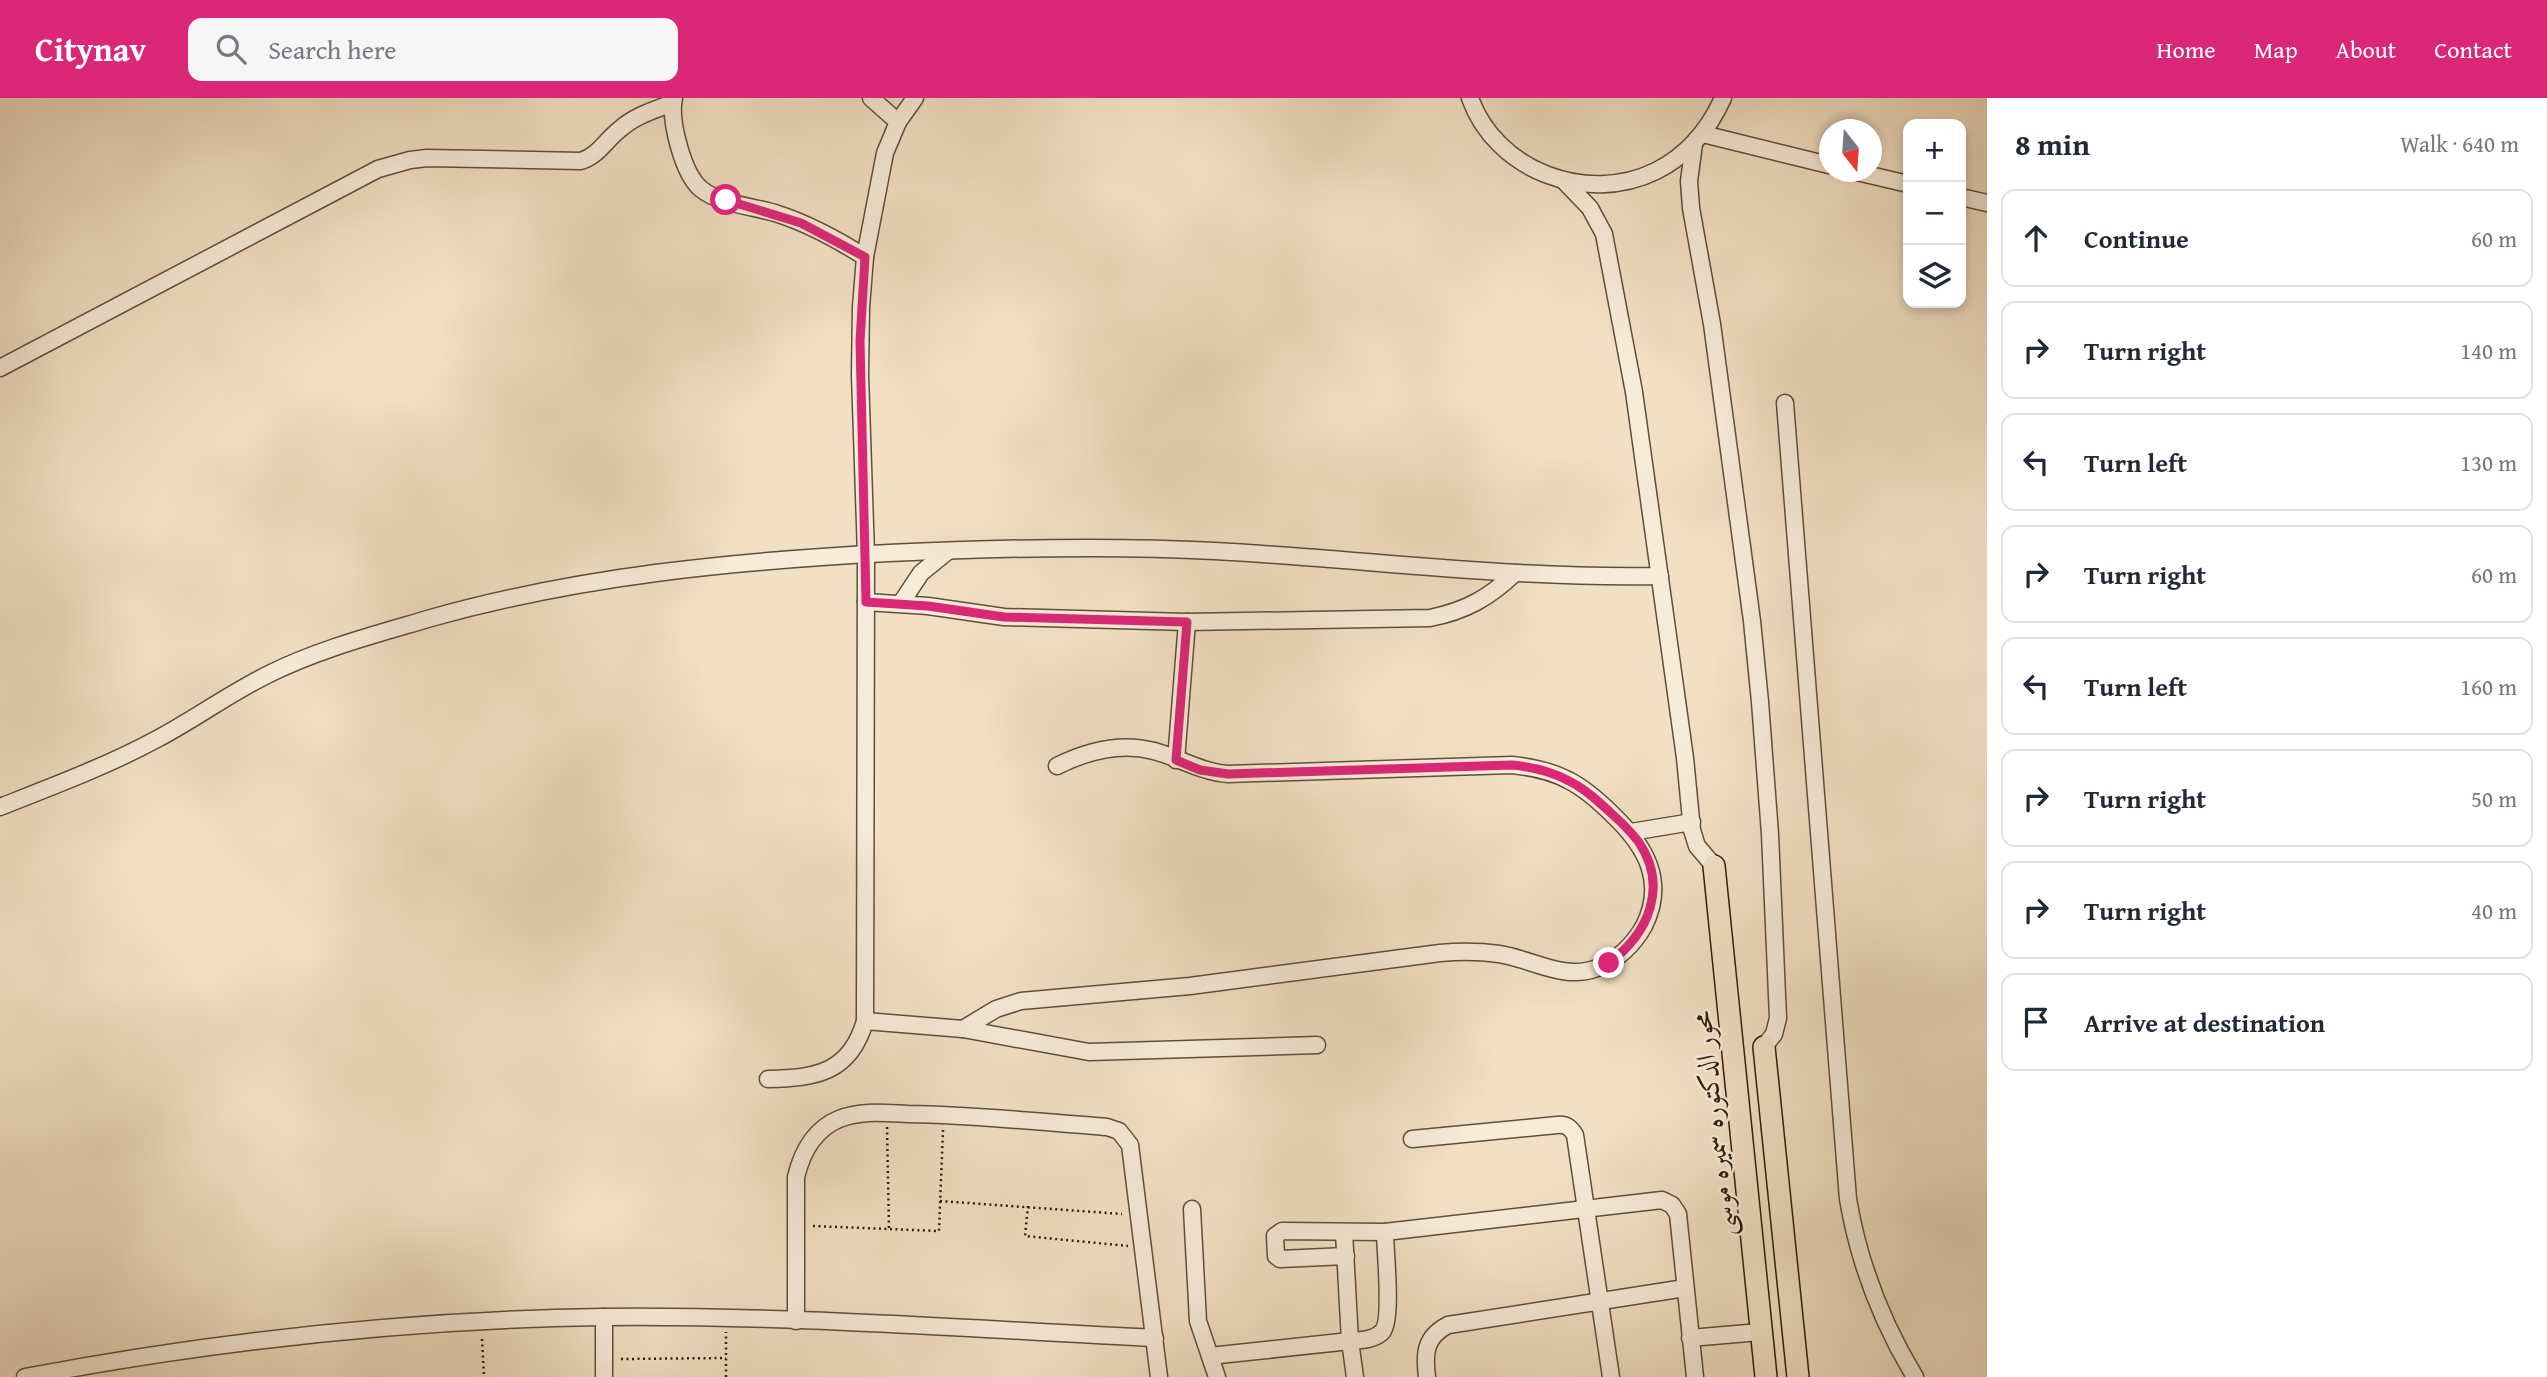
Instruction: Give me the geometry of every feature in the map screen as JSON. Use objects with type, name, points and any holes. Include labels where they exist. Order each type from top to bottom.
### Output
[{"type":"main road","name":"محور الدكتوره سميره موسى","points":[[1714,866],[1766,1377]]},
{"type":"main road","points":[[1764,1047],[1798,1377]]},
{"type":"street","points":[[871,98],[898,122]]},
{"type":"street","points":[[768,1079],[807,1077],[830,1070],[849,1055],[865,1021],[866,555],[860,341],[865,257],[885,153],[898,122],[915,98]]},
{"type":"street","points":[[1470,98],[1485,128],[1501,146],[1520,161],[1541,173],[1564,181],[1599,184],[1634,179],[1656,171],[1676,159],[1698,139],[1723,98]]},
{"type":"street","points":[[0,368],[378,169],[427,158],[581,161],[595,155],[618,130],[635,118],[674,101],[683,157],[690,175],[702,189],[717,198],[801,223],[865,257]]},
{"type":"street","points":[[1698,139],[1819,163]]},
{"type":"street","points":[[1698,139],[1689,194],[1712,324],[1742,540],[1766,768],[1778,1018],[1774,1034],[1764,1047]]},
{"type":"street","points":[[1882,178],[1903,183]]},
{"type":"street","points":[[1564,181],[1590,208],[1604,234],[1634,392],[1692,822],[1697,846],[1714,866]]},
{"type":"street","points":[[1966,198],[1987,203]]},
{"type":"street","points":[[1785,403],[1848,1199],[1868,1284],[1893,1341],[1915,1377]]},
{"type":"street","points":[[0,807],[84,774],[151,742],[268,674],[319,654],[432,618],[543,591],[611,579],[734,564],[949,550],[1155,548],[1515,573],[1606,577],[1660,576]]},
{"type":"street","points":[[901,603],[921,573],[949,550]]},
{"type":"street","points":[[866,602],[901,603],[1004,617],[1187,622],[1430,618],[1454,613],[1477,603],[1497,590],[1515,573]]},
{"type":"street","points":[[1176,760],[1187,622]]},
{"type":"street","points":[[963,1029],[996,1009],[1021,1001],[1275,976],[1404,956],[1480,952],[1517,958],[1561,971],[1586,972],[1598,968],[1628,948],[1642,929],[1650,908],[1653,885],[1648,862],[1631,832],[1583,789],[1558,776],[1531,767],[1512,765],[1228,774],[1200,770],[1154,751],[1121,747],[1088,753],[1057,766]]},
{"type":"street","points":[[1631,832],[1692,822]]},
{"type":"street","points":[[865,1021],[963,1029],[1089,1052],[1317,1045]]},
{"type":"street","points":[[796,1321],[796,1177],[803,1153],[810,1143],[838,1119],[861,1113],[944,1114],[1107,1127],[1119,1130],[1130,1145],[1159,1377]]},
{"type":"street","points":[[1412,1139],[1568,1126],[1575,1135],[1611,1377]]},
{"type":"street","points":[[1346,1256],[1280,1259],[1276,1256],[1274,1239],[1276,1233],[1282,1231],[1385,1232],[1662,1200],[1672,1205],[1678,1214],[1695,1377]]},
{"type":"street","points":[[1192,1209],[1198,1321],[1217,1377]]},
{"type":"street","points":[[1344,1232],[1350,1341],[1355,1377]]},
{"type":"street","points":[[1210,1356],[1373,1338],[1385,1328],[1387,1320],[1385,1232]]},
{"type":"street","points":[[1427,1377],[1424,1355],[1426,1347],[1434,1334],[1448,1325],[1685,1288]]},
{"type":"street","points":[[26,1377],[122,1359],[232,1343],[481,1321],[604,1317],[726,1319],[1155,1338]]},
{"type":"street","points":[[604,1317],[604,1377]]},
{"type":"street","points":[[1690,1338],[1760,1332]]},
{"type":"path","points":[[887,1113],[889,1229]]},
{"type":"path","points":[[796,1225],[939,1231],[944,1114]]},
{"type":"path","points":[[940,1201],[1140,1215]]},
{"type":"path","points":[[1028,1206],[1026,1236],[1144,1248]]},
{"type":"path","points":[[726,1319],[726,1377]]},
{"type":"path","points":[[481,1321],[484,1377]]},
{"type":"path","points":[[604,1359],[726,1358]]},
{"type":"route","points":[[726,200],[801,223],[865,257],[860,375],[866,602],[901,603],[1004,617],[1187,622],[1176,760],[1200,770],[1228,774],[1512,765],[1531,767],[1567,779],[1598,800],[1631,832],[1644,851],[1651,873],[1653,885],[1647,919],[1628,948],[1609,963]]}]
